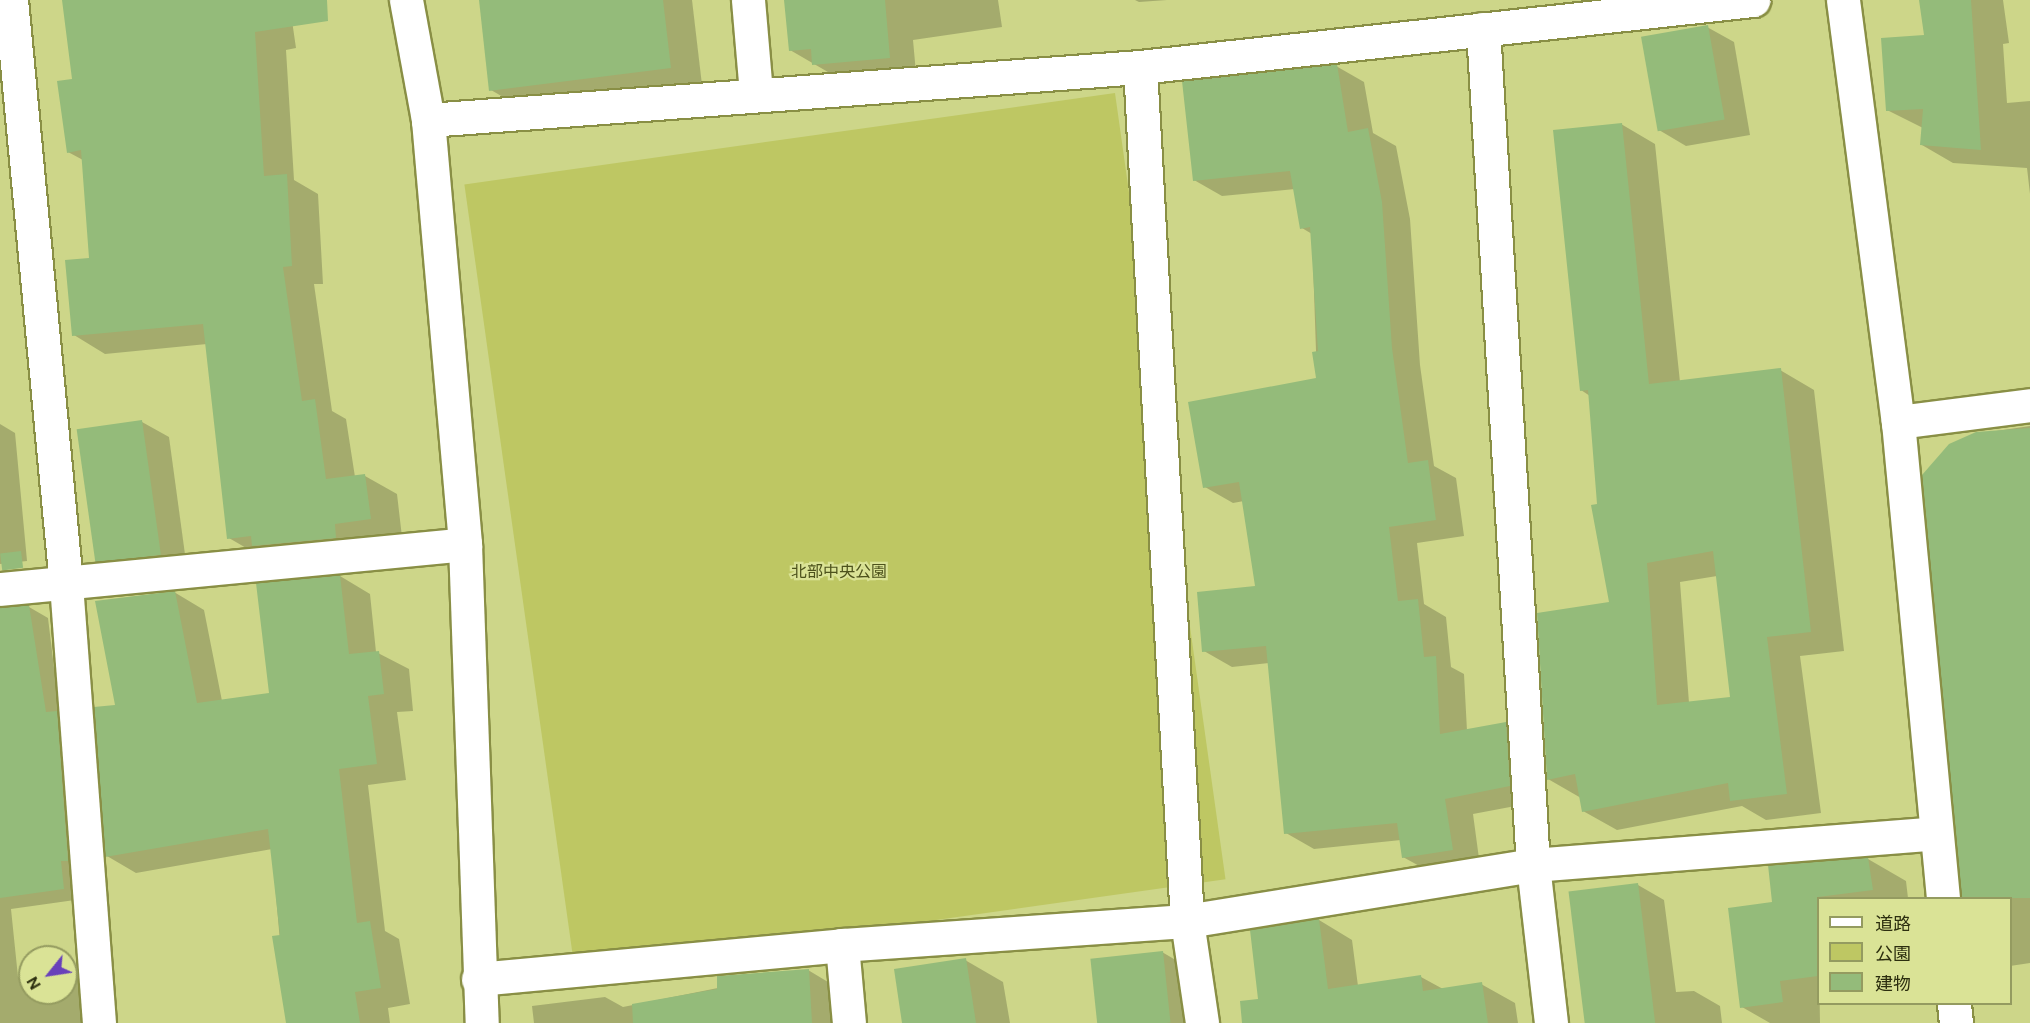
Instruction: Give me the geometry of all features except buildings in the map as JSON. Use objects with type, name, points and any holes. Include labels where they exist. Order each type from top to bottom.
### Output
[{"type":"street","points":[[11,0],[66,584],[99,1023]]},
{"type":"street","points":[[406,0],[428,120],[465,544],[478,979],[482,1023]]},
{"type":"street","points":[[748,0],[756,94]]},
{"type":"street","points":[[428,120],[1140,67],[1753,0]]},
{"type":"street","points":[[1843,0],[1898,422],[1943,897]]},
{"type":"street","points":[[1483,29],[1533,865],[1551,1023]]},
{"type":"street","points":[[1140,67],[1187,921],[1202,1023]]},
{"type":"street","points":[[1898,422],[2030,405]]},
{"type":"street","points":[[0,589],[465,544]]},
{"type":"street","points":[[478,979],[842,945],[1187,921],[1533,865],[1936,833]]},
{"type":"street","points":[[842,945],[849,1023]]},
{"type":"street","points":[[1954,1005],[1956,1023]]},
{"type":"green space","name":"北部中央公園","points":[[1115,93],[1226,879],[575,971],[464,184]]}]
